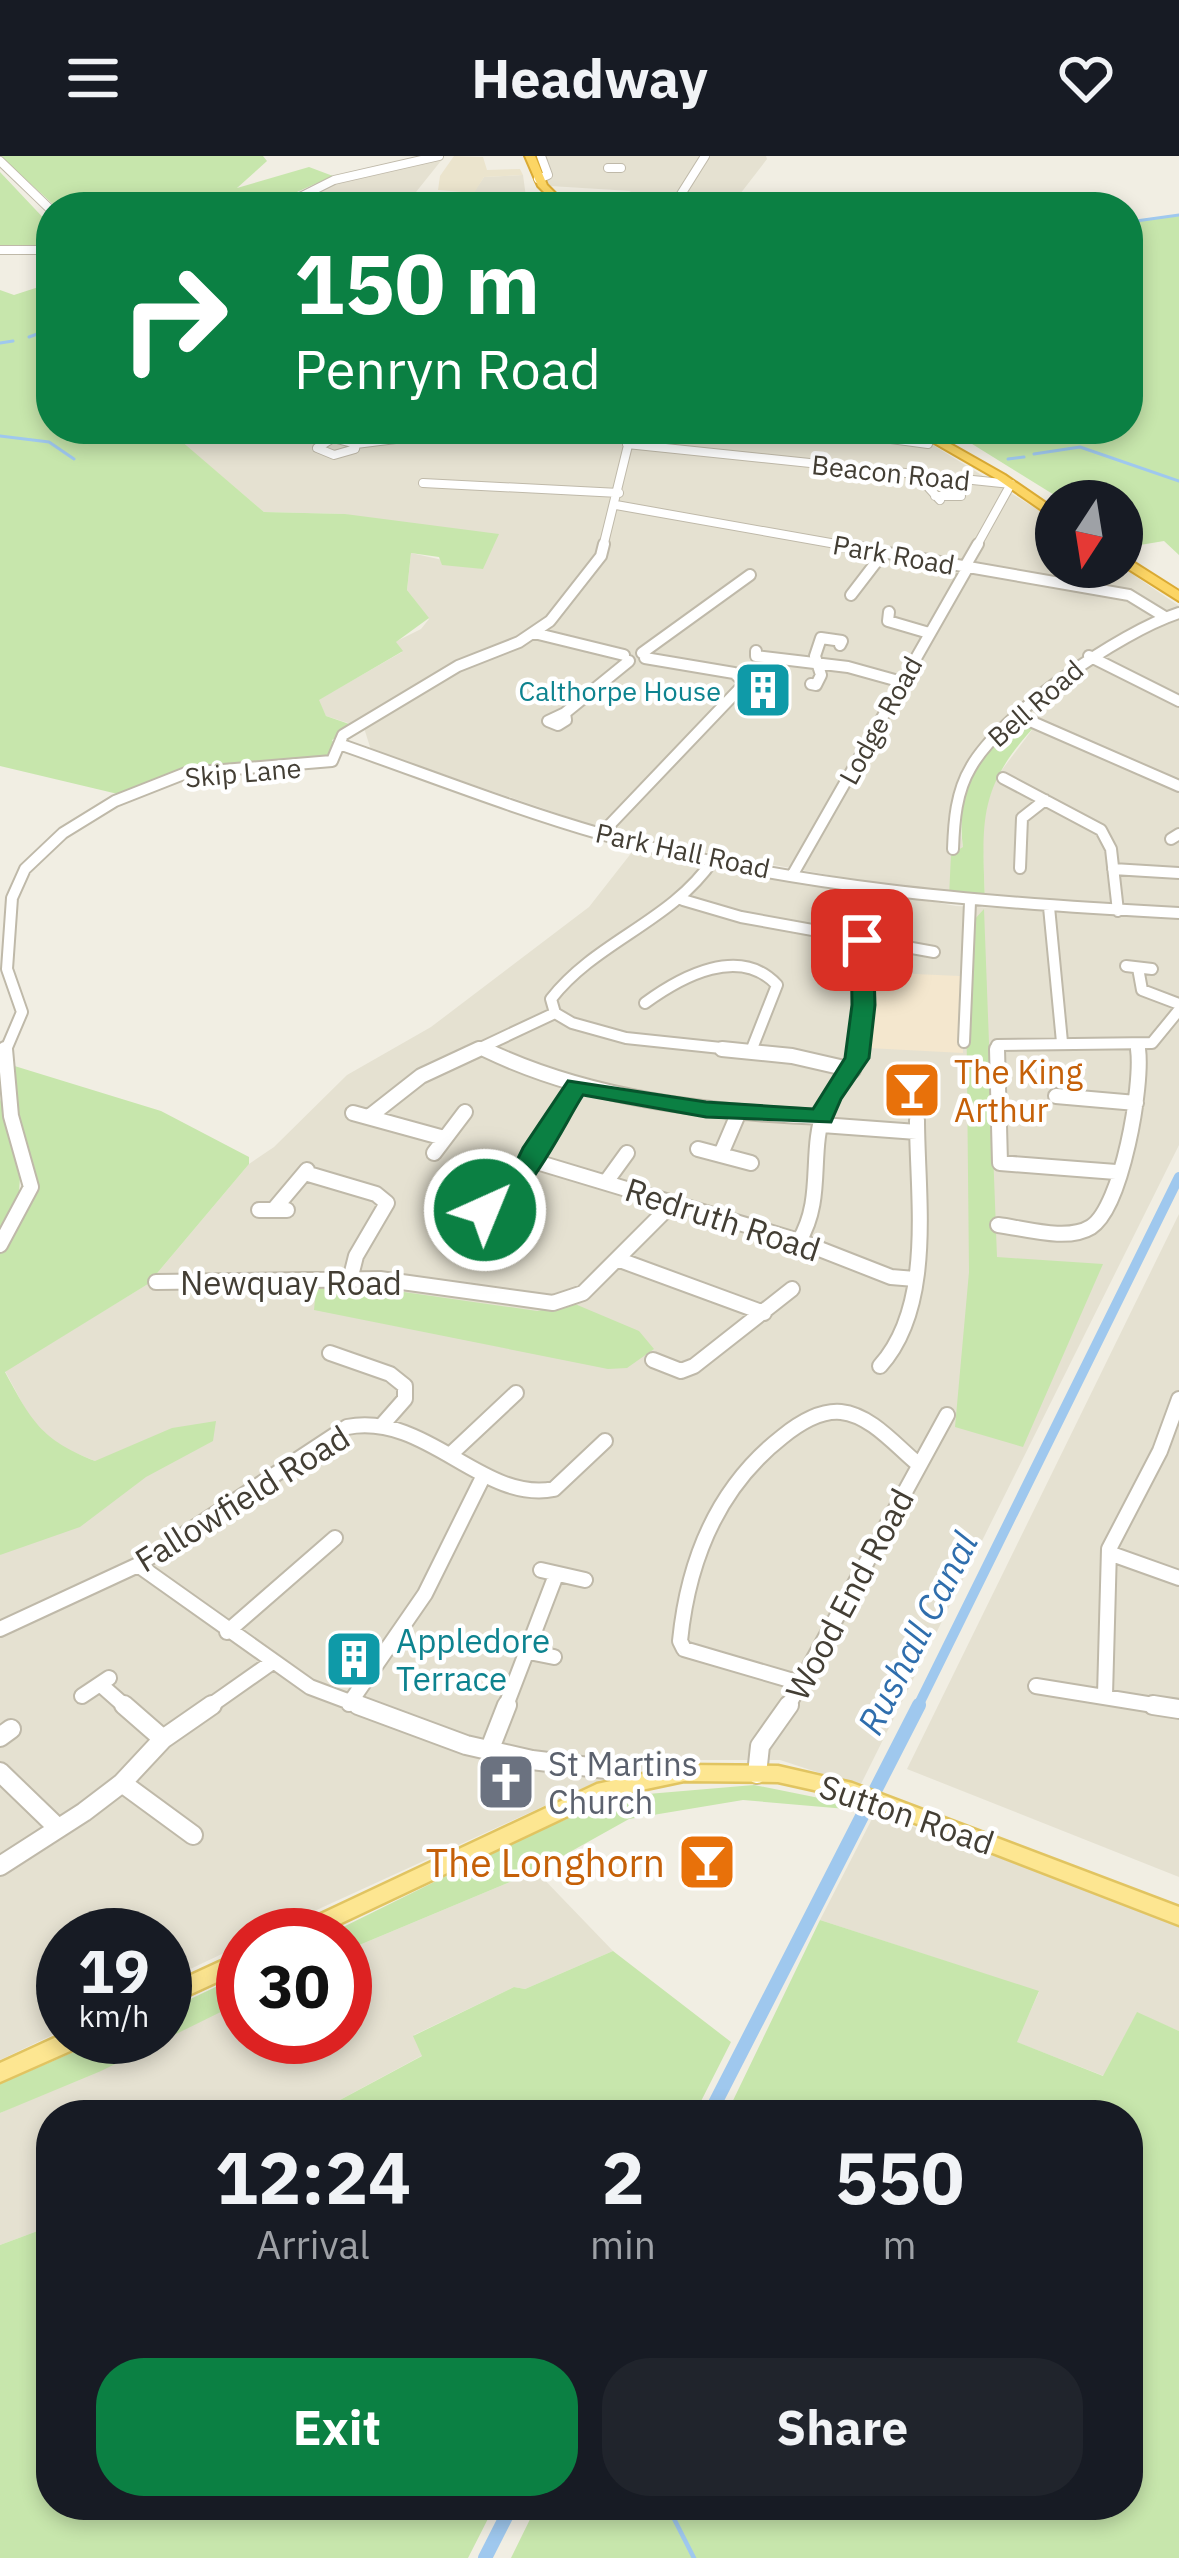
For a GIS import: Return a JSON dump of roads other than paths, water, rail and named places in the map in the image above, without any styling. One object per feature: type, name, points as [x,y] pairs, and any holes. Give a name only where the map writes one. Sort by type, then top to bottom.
[{"type":"highway","points":[[520,156],[534,192]]},
{"type":"highway","points":[[530,156],[546,192]]},
{"type":"highway","points":[[944,444],[1015,482]]},
{"type":"highway","points":[[955,444],[1035,497]]},
{"type":"highway","points":[[1143,573],[1179,598]]},
{"type":"main road","name":"Sutton Road","points":[[355,1908],[624,1784],[684,1773],[810,1779],[852,1791],[1179,1916]]},
{"type":"main road","points":[[0,2073],[36,2057]]},
{"type":"street","points":[[310,192],[334,179],[440,156]]},
{"type":"street","points":[[538,178],[548,175],[541,156]]},
{"type":"street","points":[[609,156],[614,168]]},
{"type":"street","points":[[682,192],[705,156]]},
{"type":"street","points":[[0,161],[36,196]]},
{"type":"street","points":[[0,250],[36,250]]},
{"type":"street","name":"Beacon Road","points":[[627,444],[1015,482]]},
{"type":"street","name":"Skip Lane","points":[[0,1245],[31,1187],[7,1105],[2,1060],[23,1005],[9,981],[8,931],[16,884],[42,851],[126,796],[187,772],[305,767],[332,761],[344,735],[458,666],[533,633],[570,599],[601,556],[618,499],[627,444]]},
{"type":"street","points":[[935,476],[929,488],[938,498],[961,496]]},
{"type":"street","name":"Lodge Road","points":[[793,874],[1015,482]]},
{"type":"street","name":"Park Road","points":[[429,483],[618,499],[1132,596],[1166,616]]},
{"type":"street","points":[[852,591],[884,552]]},
{"type":"street","points":[[643,656],[750,575]]},
{"type":"street","points":[[889,612],[888,621],[929,634]]},
{"type":"street","name":"Bell Road","points":[[956,846],[953,818],[964,779],[990,739],[1089,656],[1179,613]]},
{"type":"street","points":[[533,633],[627,658],[643,656],[734,673],[746,683],[601,834]]},
{"type":"street","points":[[812,685],[821,675],[815,656],[821,638],[842,640],[840,645]]},
{"type":"street","points":[[756,651],[756,656],[865,667],[902,682]]},
{"type":"street","points":[[1089,656],[1179,701]]},
{"type":"street","points":[[565,713],[627,658]]},
{"type":"street","points":[[1021,717],[1179,786]]},
{"type":"street","name":"Park Hall Road","points":[[342,745],[601,834],[713,860],[970,902],[1179,914]]},
{"type":"street","points":[[1003,778],[1101,830],[1111,849],[1118,910]]},
{"type":"street","points":[[1023,864],[1022,818],[1045,800]]},
{"type":"street","points":[[713,860],[701,884],[683,900],[617,938],[568,977],[551,999],[555,1013],[576,1025],[692,1047],[805,1057],[853,1070]]},
{"type":"street","points":[[1113,869],[1179,873]]},
{"type":"street","points":[[683,900],[712,910],[930,952],[923,966]]},
{"type":"street","points":[[964,1042],[970,902]]},
{"type":"street","points":[[1049,908],[1062,1042]]},
{"type":"street","points":[[799,1241],[815,1208],[822,1121],[829,1098],[853,1070],[863,1005],[862,940]]},
{"type":"street","points":[[651,1001],[692,971],[709,967],[762,971],[777,985],[751,1051]]},
{"type":"street","points":[[1116,1172],[1000,1163],[997,1045],[1138,1045],[1161,1037],[1179,1007],[1142,990],[1139,968]]},
{"type":"street","points":[[370,1116],[421,1076],[555,1013]]},
{"type":"street","points":[[998,1227],[1090,1229],[1101,1219],[1112,1196],[1136,1103],[1144,1060],[1138,1045]]},
{"type":"street","points":[[480,1047],[520,1070],[576,1086],[739,1112],[917,1126],[915,1280],[897,1354],[880,1367]]},
{"type":"street","points":[[530,1234],[474,1217],[520,1182],[576,1086]]},
{"type":"street","points":[[1053,1098],[1136,1103]]},
{"type":"street","points":[[434,1153],[466,1112]]},
{"type":"street","points":[[721,1154],[739,1112]]},
{"type":"street","points":[[352,1113],[444,1138]]},
{"type":"street","points":[[698,1149],[752,1163]]},
{"type":"street","points":[[606,1182],[628,1152]]},
{"type":"street","name":"Redruth Road","points":[[530,1160],[799,1241],[891,1277],[915,1280]]},
{"type":"street","points":[[259,1210],[281,1209],[306,1172],[376,1194],[387,1203],[384,1216],[354,1250],[350,1280]]},
{"type":"street","name":"Newquay Road","points":[[156,1282],[410,1280],[553,1303],[583,1293],[673,1203]]},
{"type":"street","points":[[617,1258],[764,1313]]},
{"type":"street","points":[[652,1359],[681,1371],[694,1366],[791,1289]]},
{"type":"street","points":[[888,1319],[905,1319]]},
{"type":"street","points":[[327,1353],[390,1374],[405,1386],[405,1399],[383,1424]]},
{"type":"street","points":[[452,1454],[505,1397]]},
{"type":"street","points":[[1105,1695],[1108,1553],[1160,1451],[1179,1399]]},
{"type":"street","points":[[800,1683],[699,1656],[684,1649],[680,1641],[695,1568],[724,1495],[779,1438],[822,1413],[849,1414],[918,1464]]},
{"type":"street","name":"Wood End Road","points":[[757,1774],[760,1746],[800,1683],[947,1414]]},
{"type":"street","name":"Fallowfield Road","points":[[0,1629],[138,1565],[335,1432],[356,1424],[383,1424],[452,1454],[484,1475],[532,1489],[554,1489],[596,1444]]},
{"type":"street","points":[[349,1704],[420,1608],[448,1560],[484,1475]]},
{"type":"street","points":[[227,1632],[335,1536]]},
{"type":"street","points":[[1108,1553],[1179,1578]]},
{"type":"street","name":"Sutton Road","points":[[138,1565],[272,1663],[349,1704],[489,1751],[614,1770],[624,1784]]},
{"type":"street","points":[[489,1751],[529,1652],[549,1572],[585,1580]]},
{"type":"street","points":[[529,1652],[554,1657]]},
{"type":"street","points":[[0,1867],[122,1784],[163,1739],[272,1663]]},
{"type":"street","points":[[82,1696],[105,1681],[163,1739]]},
{"type":"street","points":[[1036,1686],[1179,1708]]},
{"type":"street","points":[[0,1772],[58,1828]]},
{"type":"street","points":[[122,1784],[196,1837]]},
{"type":"waterway","points":[[1143,220],[1179,215]]},
{"type":"waterway","points":[[29,337],[36,334]]},
{"type":"waterway","points":[[0,343],[13,341]]},
{"type":"waterway","points":[[0,436],[36,440]]},
{"type":"waterway","points":[[52,444],[74,459]]},
{"type":"waterway","points":[[1034,454],[1080,447],[1179,481]]},
{"type":"waterway","points":[[1008,459],[1024,457]]},
{"type":"waterway","name":"Rushall Canal","points":[[917,1708],[1179,1177]]},
{"type":"waterway","name":"Rushall Canal","points":[[717,2100],[919,1705]]},
{"type":"waterway","name":"Rushall Canal","points":[[485,2558],[504,2520]]},
{"type":"waterway","points":[[675,2520],[694,2558]]},
{"type":"place","name":"Calthorpe House","points":[[763,690]]},
{"type":"place","name":"The King Arthur","points":[[912,1090]]},
{"type":"place","name":"Appledore Terrace","points":[[354,1659]]},
{"type":"place","name":"St Martins Church","points":[[506,1782]]},
{"type":"place","name":"The Longhorn","points":[[707,1862]]}]
